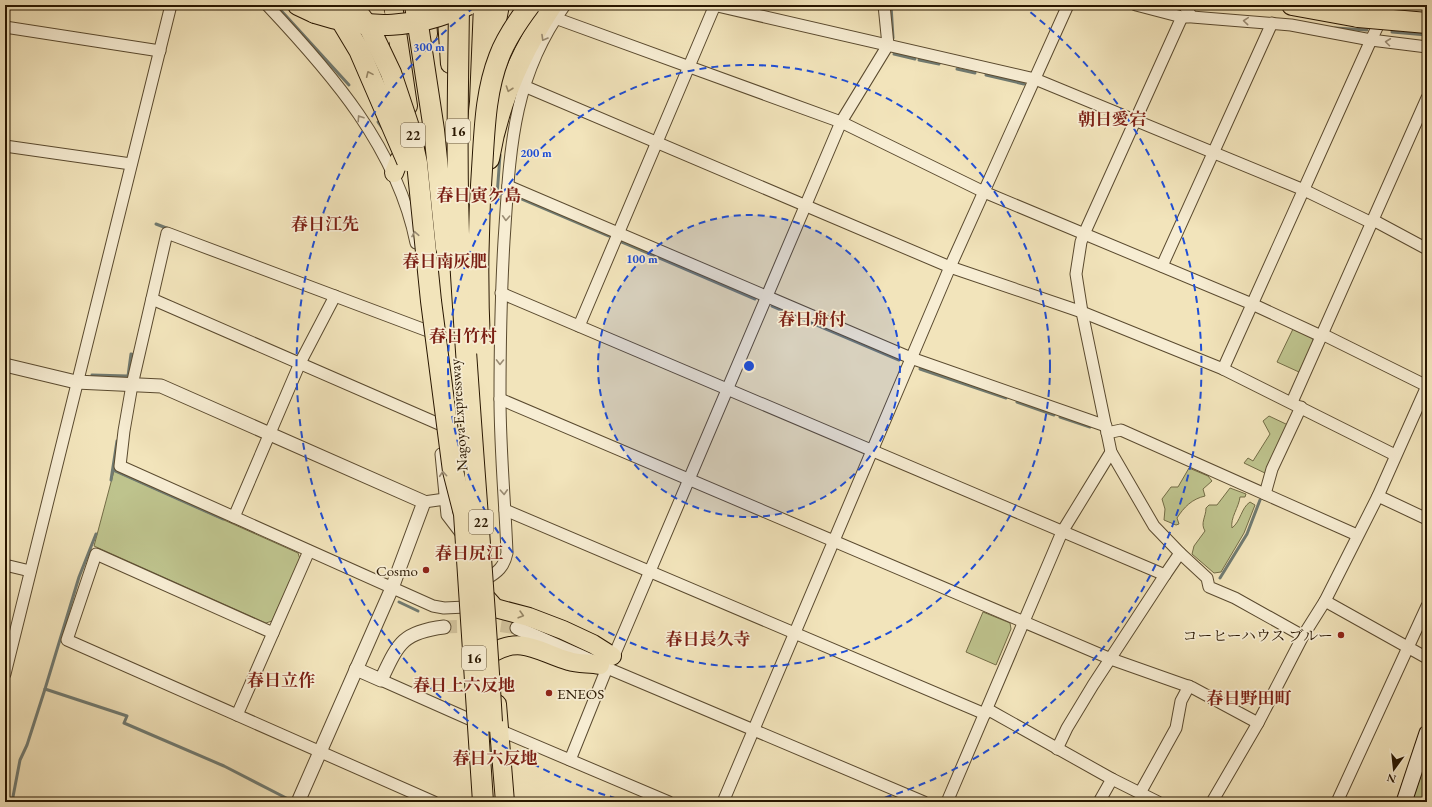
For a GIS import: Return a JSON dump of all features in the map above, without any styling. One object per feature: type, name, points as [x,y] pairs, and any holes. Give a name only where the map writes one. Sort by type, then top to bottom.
[{"type":"highway","points":[[298,5],[333,19],[364,25],[387,26],[431,20],[468,5]]},
{"type":"highway","points":[[332,5],[359,50],[418,186]]},
{"type":"highway","points":[[352,5],[370,29],[391,73],[409,127],[417,163],[418,186],[426,238],[431,301],[453,471],[472,516]]},
{"type":"highway","points":[[373,5],[397,88],[411,123]]},
{"type":"highway","name":"22","points":[[393,5],[411,123],[429,217],[446,262]]},
{"type":"highway","name":"Nagoya Expressway","points":[[415,5],[434,130],[446,248],[472,516],[496,802]]},
{"type":"highway","name":"22","points":[[426,5],[456,404],[474,802]]},
{"type":"highway","name":"22","points":[[446,5],[471,239],[487,599],[500,730],[505,802]]},
{"type":"highway","name":"Nagoya Expressway","points":[[459,5],[458,134],[460,257],[483,802]]},
{"type":"highway","name":"22","points":[[471,239],[483,5]]},
{"type":"highway","points":[[479,102],[499,5]]},
{"type":"highway","points":[[472,516],[484,491],[478,304],[471,239],[482,167],[490,89],[499,56],[506,41],[530,5]]},
{"type":"highway","points":[[1292,5],[1427,23]]},
{"type":"highway","points":[[1322,5],[1358,13]]},
{"type":"highway","points":[[1412,5],[1427,6]]},
{"type":"highway","points":[[471,239],[495,128],[523,54],[553,12]]},
{"type":"highway","points":[[394,173],[399,160],[415,145]]},
{"type":"highway","points":[[487,599],[495,608],[529,617],[563,630],[593,644],[610,664]]},
{"type":"highway","points":[[492,653],[501,648],[510,646],[529,646],[573,663],[610,664]]},
{"type":"main road","points":[[1404,802],[1427,733]]},
{"type":"street","points":[[5,674],[76,382],[160,51],[170,5]]},
{"type":"street","points":[[267,5],[340,86],[394,173],[413,224],[420,262],[439,424],[448,518],[463,536]]},
{"type":"street","points":[[486,579],[498,572],[504,563],[507,553],[500,400],[501,293],[508,186],[516,111],[529,67],[553,12],[565,5]]},
{"type":"street","points":[[579,326],[715,5],[1035,79],[1304,190],[1372,221],[1427,249]]},
{"type":"street","points":[[570,760],[841,122],[888,45],[884,5]]},
{"type":"street","points":[[723,802],[950,267],[1068,5]]},
{"type":"street","points":[[1136,5],[1187,17],[1290,25],[1370,40],[1427,47]]},
{"type":"street","points":[[1184,5],[1187,17],[1136,121],[1081,242],[1076,274],[1082,312],[1111,452],[1154,526],[1206,578],[1209,588],[1235,598],[1303,636]]},
{"type":"street","points":[[1223,369],[1370,40],[1388,5]]},
{"type":"street","points":[[553,12],[688,67],[841,122],[984,192],[1252,304],[1322,335],[1427,386],[1378,496],[1325,601],[1303,636],[1258,723],[1213,802]]},
{"type":"street","points":[[1162,266],[1272,24]]},
{"type":"street","points":[[5,27],[160,51]]},
{"type":"street","points":[[524,86],[950,267],[1082,312],[1223,369],[1396,455]]},
{"type":"street","points":[[1265,494],[1272,469],[1322,335],[1427,98]]},
{"type":"street","points":[[5,146],[131,164]]},
{"type":"street","points":[[508,186],[911,358],[1107,430],[1121,430],[1357,535]]},
{"type":"street","points":[[428,331],[167,233],[132,385],[120,466],[439,608],[466,607]]},
{"type":"street","points":[[501,293],[1165,576]]},
{"type":"street","points":[[234,517],[300,364],[335,296]]},
{"type":"street","points":[[152,298],[439,424]]},
{"type":"street","points":[[5,365],[76,382],[161,386],[424,502],[445,499]]},
{"type":"street","points":[[500,400],[1111,659],[1189,686],[1258,723]]},
{"type":"street","points":[[947,802],[1062,532],[1111,452]]},
{"type":"street","points":[[1378,496],[1427,519]]},
{"type":"street","points":[[298,802],[392,588],[424,502]]},
{"type":"street","points":[[505,510],[794,633],[986,712],[1158,802]]},
{"type":"street","points":[[237,715],[309,551]]},
{"type":"street","points":[[1057,749],[1067,728],[1092,685],[1111,659],[1180,553]]},
{"type":"street","points":[[273,633],[96,554],[68,640],[434,802]]},
{"type":"street","points":[[5,565],[30,571]]},
{"type":"street","points":[[1325,601],[1427,658]]},
{"type":"street","points":[[1337,802],[1427,606]]},
{"type":"street","points":[[381,680],[394,653],[405,639],[423,630],[444,627]]},
{"type":"street","points":[[517,628],[610,664],[753,730],[924,802]]},
{"type":"street","points":[[356,669],[470,719]]},
{"type":"street","points":[[1140,793],[1176,728],[1181,701],[1189,686]]},
{"type":"street","points":[[500,730],[669,802]]},
{"type":"street","points":[[1099,802],[1112,779]]},
{"type":"green space","points":[[1293,329],[1313,338],[1313,342],[1299,372],[1277,362]]},
{"type":"green space","points":[[1269,416],[1288,425],[1267,474],[1244,463],[1248,458],[1253,461],[1270,434],[1263,421]]},
{"type":"green space","points":[[1189,468],[1208,476],[1212,481],[1203,489],[1205,496],[1192,501],[1182,510],[1177,518],[1179,524],[1176,525],[1164,520],[1165,509],[1162,499],[1171,487],[1178,487]]},
{"type":"green space","points":[[114,471],[298,553],[300,559],[272,621],[266,623],[94,546]]},
{"type":"green space","points":[[1230,488],[1246,494],[1245,497],[1240,497],[1232,520],[1232,528],[1250,502],[1255,505],[1244,533],[1221,572],[1214,573],[1192,554],[1194,546],[1205,531],[1203,523],[1206,508],[1209,505],[1217,505]]},
{"type":"green space","points":[[983,612],[1010,623],[1011,629],[996,665],[966,652]]},
{"type":"green space","points":[[1427,753],[1427,802],[1410,802]]},
{"type":"waterway","points":[[276,5],[349,85]]},
{"type":"waterway","points":[[891,5],[893,38]]},
{"type":"waterway","points":[[1335,28],[1367,30]]},
{"type":"waterway","points":[[1392,32],[1427,35]]},
{"type":"waterway","points":[[894,54],[915,59]]},
{"type":"waterway","points":[[919,60],[939,64]]},
{"type":"waterway","points":[[957,69],[975,73]]},
{"type":"waterway","points":[[986,75],[1024,84]]},
{"type":"waterway","points":[[378,122],[383,129]]},
{"type":"waterway","points":[[497,156],[500,155],[497,196],[499,196]]},
{"type":"waterway","points":[[522,199],[609,236]]},
{"type":"waterway","points":[[156,224],[169,229]]},
{"type":"waterway","points":[[622,242],[755,299]]},
{"type":"waterway","points":[[772,306],[899,360]]},
{"type":"waterway","points":[[92,375],[128,376],[131,354],[134,355],[135,352]]},
{"type":"waterway","points":[[920,369],[1006,398]]},
{"type":"waterway","points":[[1017,402],[1054,415]]},
{"type":"waterway","points":[[1060,417],[1090,427]]},
{"type":"waterway","points":[[111,480],[117,441]]},
{"type":"waterway","points":[[113,470],[223,519]]},
{"type":"waterway","points":[[1220,578],[1247,534],[1260,500]]},
{"type":"waterway","points":[[12,802],[20,760],[27,745],[79,577],[96,534]]},
{"type":"waterway","points":[[399,602],[418,611]]},
{"type":"waterway","points":[[45,689],[127,716],[124,723],[224,766],[292,801]]},
{"type":"tunnel","points":[[444,627],[497,625],[517,628]]},
{"type":"place","name":"Cosmo","points":[[426,570]]},
{"type":"place","name":"コーヒーハウス ブルー","points":[[1341,635]]},
{"type":"place","name":"ENEOS","points":[[549,693]]},
{"type":"district","name":"朝日愛宕","points":[[1112,119]]},
{"type":"district","name":"春日寅ケ島","points":[[479,195]]},
{"type":"district","name":"春日江先","points":[[325,224]]},
{"type":"district","name":"春日南灰肥","points":[[445,261]]},
{"type":"district","name":"春日舟付","points":[[812,319]]},
{"type":"district","name":"春日竹村","points":[[463,336]]},
{"type":"district","name":"春日尻江","points":[[469,553]]},
{"type":"district","name":"春日長久寺","points":[[708,639]]},
{"type":"district","name":"春日立作","points":[[281,680]]},
{"type":"district","name":"春日上六反地","points":[[464,685]]},
{"type":"district","name":"春日野田町","points":[[1249,698]]},
{"type":"district","name":"春日六反地","points":[[495,758]]}]
